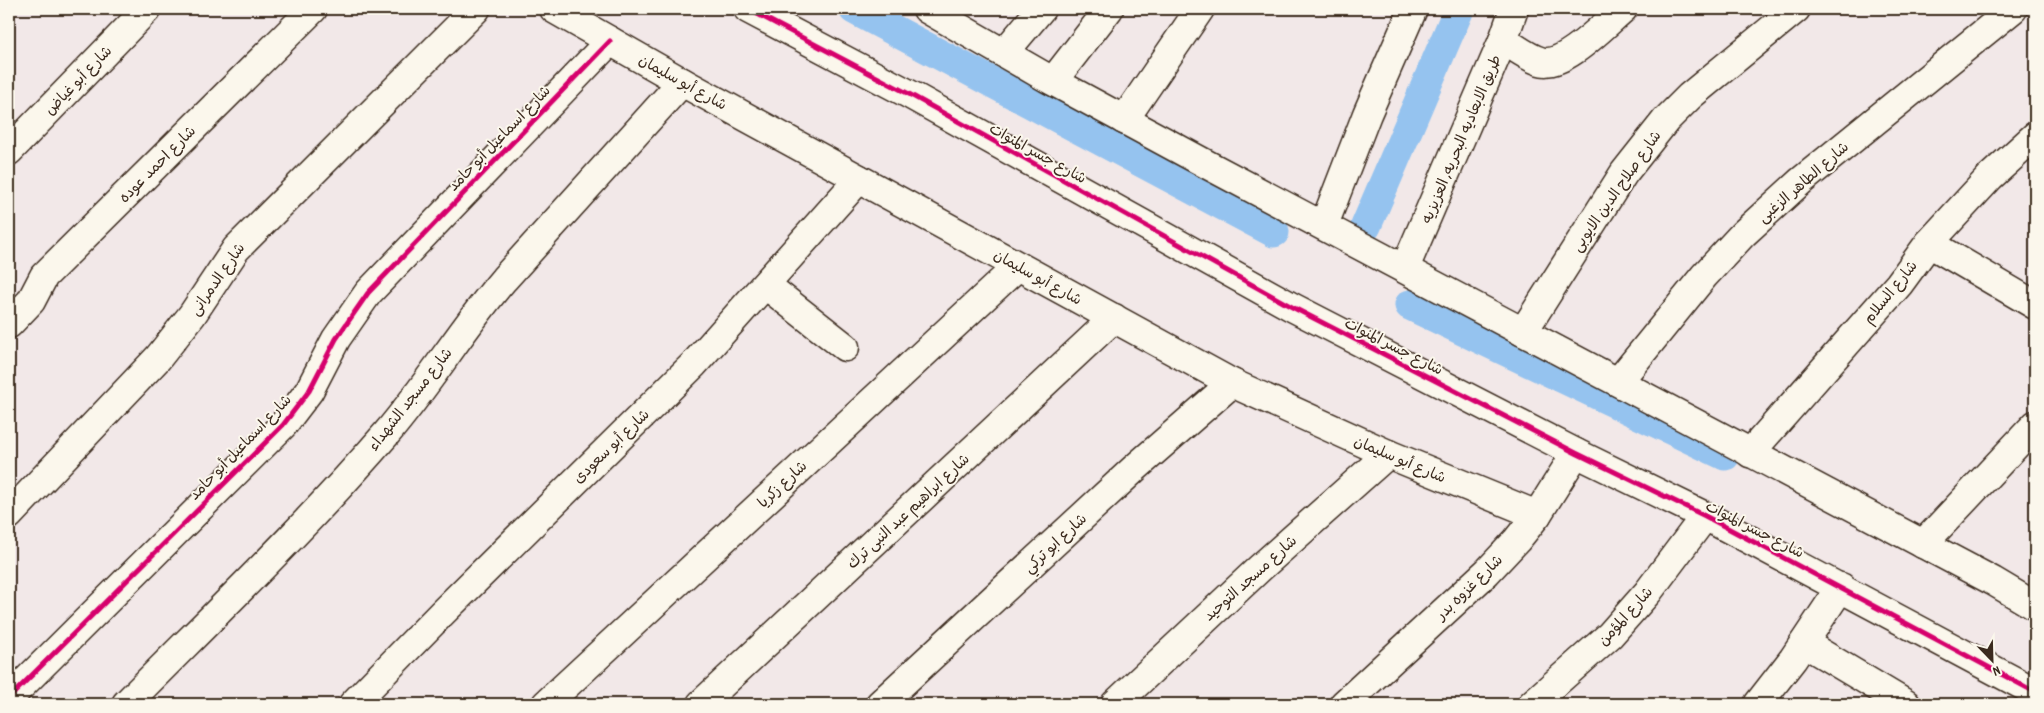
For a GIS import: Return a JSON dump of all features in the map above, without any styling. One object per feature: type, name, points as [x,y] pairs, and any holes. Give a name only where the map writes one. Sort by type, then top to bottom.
[{"type":"street","name":"شارع أبو غياض","points":[[9,150],[147,9]]},
{"type":"street","name":"شارع احمد عوده","points":[[9,324],[31,301],[44,276],[313,9]]},
{"type":"street","name":"شارع الدمرانى","points":[[9,515],[158,358],[192,316],[220,270],[242,242],[476,9]]},
{"type":"street","name":"شارع أبو سليمان","points":[[554,9],[682,82],[1232,383],[1388,454],[1537,515]]},
{"type":"street","name":"شارع جسر المنوات","points":[[748,9],[924,103],[1292,307],[1576,453],[1705,516],[2035,692]]},
{"type":"street","points":[[927,9],[1124,120],[1993,581],[2035,606]]},
{"type":"street","points":[[1004,53],[1041,9]]},
{"type":"street","points":[[1052,81],[1109,9]]},
{"type":"street","points":[[1124,120],[1200,9]]},
{"type":"street","points":[[1324,225],[1367,114],[1413,9]]},
{"type":"street","name":"طريق الابعاديه البحريه, العزيزيه","points":[[1405,268],[1503,40],[1514,9]]},
{"type":"street","points":[[1503,40],[1541,62],[1554,62],[1567,56],[1623,9]]},
{"type":"street","name":"شارع صلاح الدين الايوبى","points":[[1522,332],[1624,173],[1666,120],[1690,96],[1796,9]]},
{"type":"street","name":"شارع الطاهر الزغبى","points":[[1618,382],[1704,276],[1743,234],[1801,181],[2013,9]]},
{"type":"street","name":"شارع اسماعيل أبو حامد","points":[[9,698],[282,425],[309,391],[336,340],[368,293],[610,41]]},
{"type":"street","name":"شارع مسجد الشهداء","points":[[126,704],[271,557],[387,432],[492,293],[682,82]]},
{"type":"street","name":"شارع السلام","points":[[1750,453],[1899,284],[1929,243],[1990,177],[2035,136]]},
{"type":"street","name":"شارع أبو سعودى","points":[[354,704],[483,572],[694,364],[859,179]]},
{"type":"street","points":[[1929,243],[2035,305]]},
{"type":"street","name":"شارع زكريا","points":[[546,704],[1018,266]]},
{"type":"street","points":[[766,285],[845,347]]},
{"type":"street","name":"شارع ابراهيم عبد النبى ترك","points":[[701,704],[1114,318]]},
{"type":"street","name":"شارع ابو تركي","points":[[880,704],[1135,468],[1232,383]]},
{"type":"street","points":[[1923,544],[2035,425]]},
{"type":"street","name":"شارع غزوه بدر","points":[[1344,704],[1487,572],[1537,515],[1576,453]]},
{"type":"street","name":"شارع مسجد التوحيد","points":[[1114,704],[1260,568],[1388,454]]},
{"type":"street","name":"شارع المؤمن","points":[[1532,704],[1610,636],[1648,592],[1705,516]]},
{"type":"street","points":[[1758,704],[1804,643],[1841,587]]},
{"type":"street","points":[[1804,643],[1906,704]]},
{"type":"waterway","points":[[854,9],[1274,232]]},
{"type":"waterway","points":[[1366,226],[1459,9]]},
{"type":"waterway","points":[[1410,305],[1725,455]]},
{"type":"cycle path","points":[[748,9],[909,94],[1292,307],[1576,453],[1705,516],[2035,692]]},
{"type":"cycle path","points":[[9,698],[283,425],[309,391],[336,339],[368,293],[610,41]]}]
